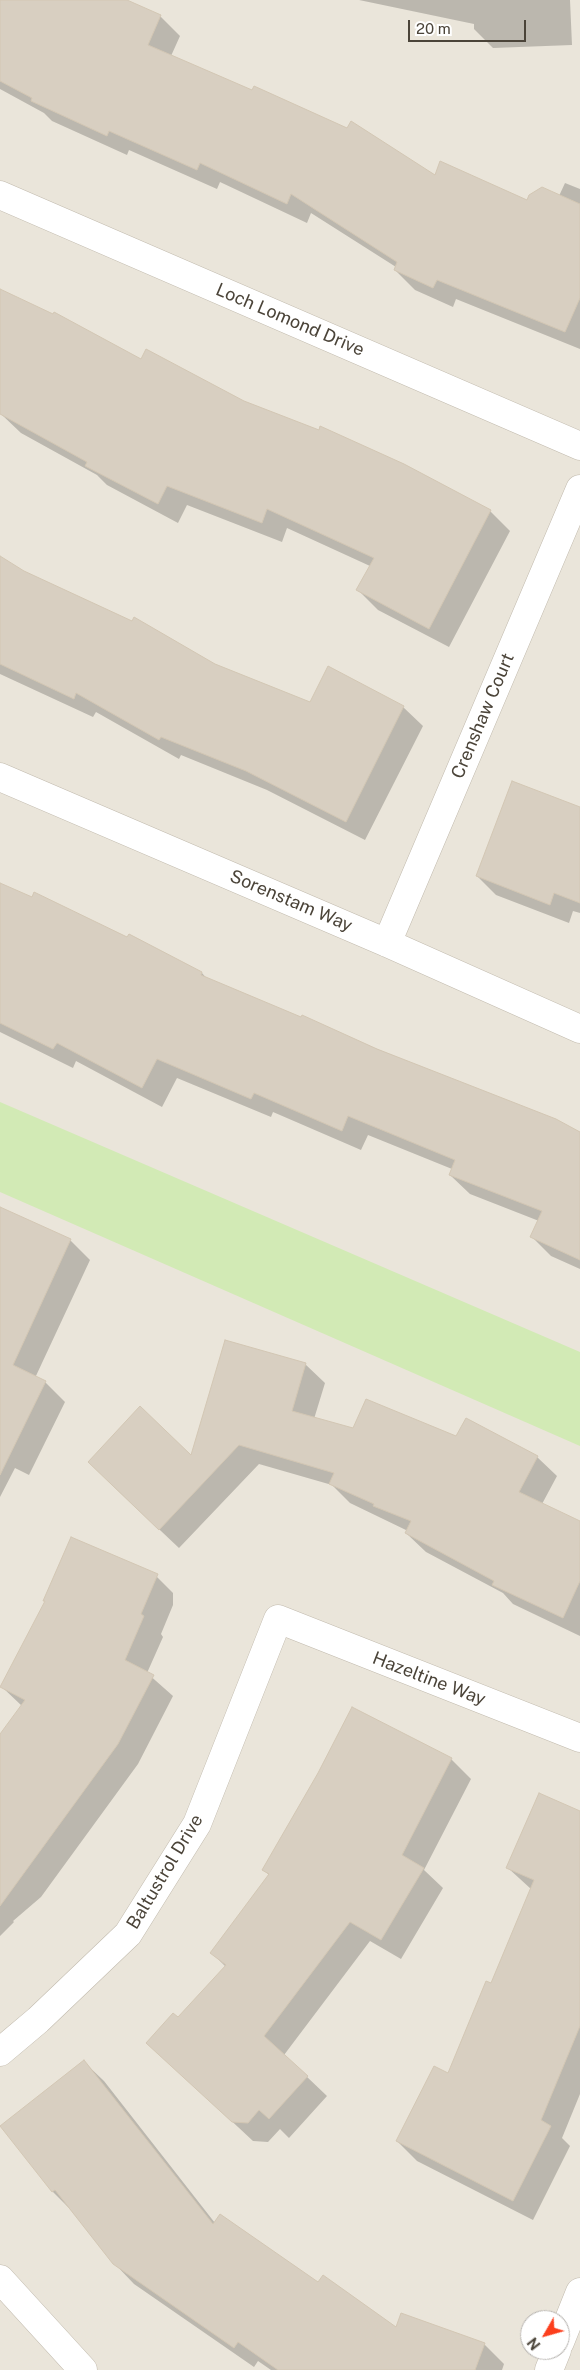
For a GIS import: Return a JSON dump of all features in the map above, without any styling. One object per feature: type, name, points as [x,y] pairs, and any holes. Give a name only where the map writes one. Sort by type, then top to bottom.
[{"type":"street","name":"Loch Lomond Drive","points":[[0,194],[580,446]]},
{"type":"street","name":"Crenshaw Court","points":[[387,943],[580,490]]},
{"type":"street","name":"Sorenstam Way","points":[[0,777],[387,943],[580,1029]]},
{"type":"street","name":"Hazeltine Way","points":[[278,1619],[580,1738]]},
{"type":"street","name":"Baltustrol Drive","points":[[0,2052],[38,2020],[128,1934],[197,1824],[278,1619]]},
{"type":"street","points":[[0,2279],[83,2370]]},
{"type":"street","points":[[570,2317],[580,2292]]},
{"type":"shaded area","points":[[0,0],[580,0],[580,2370],[0,2370]]},
{"type":"green space","points":[[0,1102],[580,1352],[580,1446],[0,1192]]},
{"type":"building","points":[[0,0],[127,0],[161,15],[148,45],[252,90],[254,86],[347,128],[351,121],[435,175],[440,161],[527,200],[529,195],[542,187],[580,204],[580,298],[565,332],[437,280],[433,288],[394,270],[397,262],[291,194],[287,204],[200,163],[197,170],[109,131],[107,136],[31,101],[32,98],[0,81]]},
{"type":"building","points":[[0,289],[53,314],[54,312],[141,359],[146,349],[244,401],[319,430],[320,426],[404,464],[491,510],[429,629],[356,590],[374,558],[267,509],[262,523],[167,486],[158,504],[85,466],[87,462],[0,414]]},
{"type":"building","points":[[0,556],[24,571],[132,621],[134,617],[215,664],[310,702],[328,666],[404,706],[346,822],[246,771],[161,737],[159,740],[76,693],[74,699],[0,664]]},
{"type":"building","points":[[512,781],[580,807],[580,903],[554,893],[550,905],[476,876]]},
{"type":"building","points":[[0,883],[32,897],[34,892],[127,937],[129,934],[202,972],[201,975],[301,1017],[302,1015],[377,1049],[556,1119],[580,1132],[580,1260],[530,1237],[542,1211],[449,1175],[455,1160],[348,1116],[342,1131],[254,1093],[251,1099],[157,1059],[142,1088],[57,1043],[53,1049],[0,1023]]},
{"type":"building","points":[[0,1207],[71,1239],[13,1365],[46,1381],[0,1475]]},
{"type":"building","points":[[225,1340],[306,1363],[292,1411],[353,1428],[366,1399],[456,1436],[466,1418],[538,1456],[519,1492],[580,1521],[580,1581],[563,1618],[492,1585],[494,1581],[405,1533],[411,1521],[373,1506],[374,1504],[329,1484],[334,1473],[239,1445],[159,1530],[88,1462],[140,1406],[191,1455]]},
{"type":"building","points":[[71,1537],[158,1574],[141,1614],[144,1616],[125,1660],[154,1675],[118,1744],[0,1906],[0,1734],[25,1700],[0,1687],[45,1601],[43,1601]]},
{"type":"building","points":[[352,1707],[452,1758],[402,1855],[424,1868],[381,1940],[350,1922],[264,2036],[308,2076],[269,2119],[259,2110],[248,2123],[232,2122],[146,2043],[173,2013],[178,2017],[226,1965],[210,1953],[269,1874],[262,1870],[318,1773]]},
{"type":"building","points":[[539,1793],[580,1811],[580,2026],[541,2120],[551,2126],[513,2201],[396,2141],[434,2066],[448,2073],[486,1981],[491,1983],[534,1880],[506,1868]]},
{"type":"building","points":[[84,2060],[213,2224],[220,2214],[318,2282],[323,2275],[396,2327],[401,2313],[485,2343],[475,2370],[278,2370],[238,2342],[234,2348],[113,2264],[55,2190],[52,2192],[0,2126]]}]
